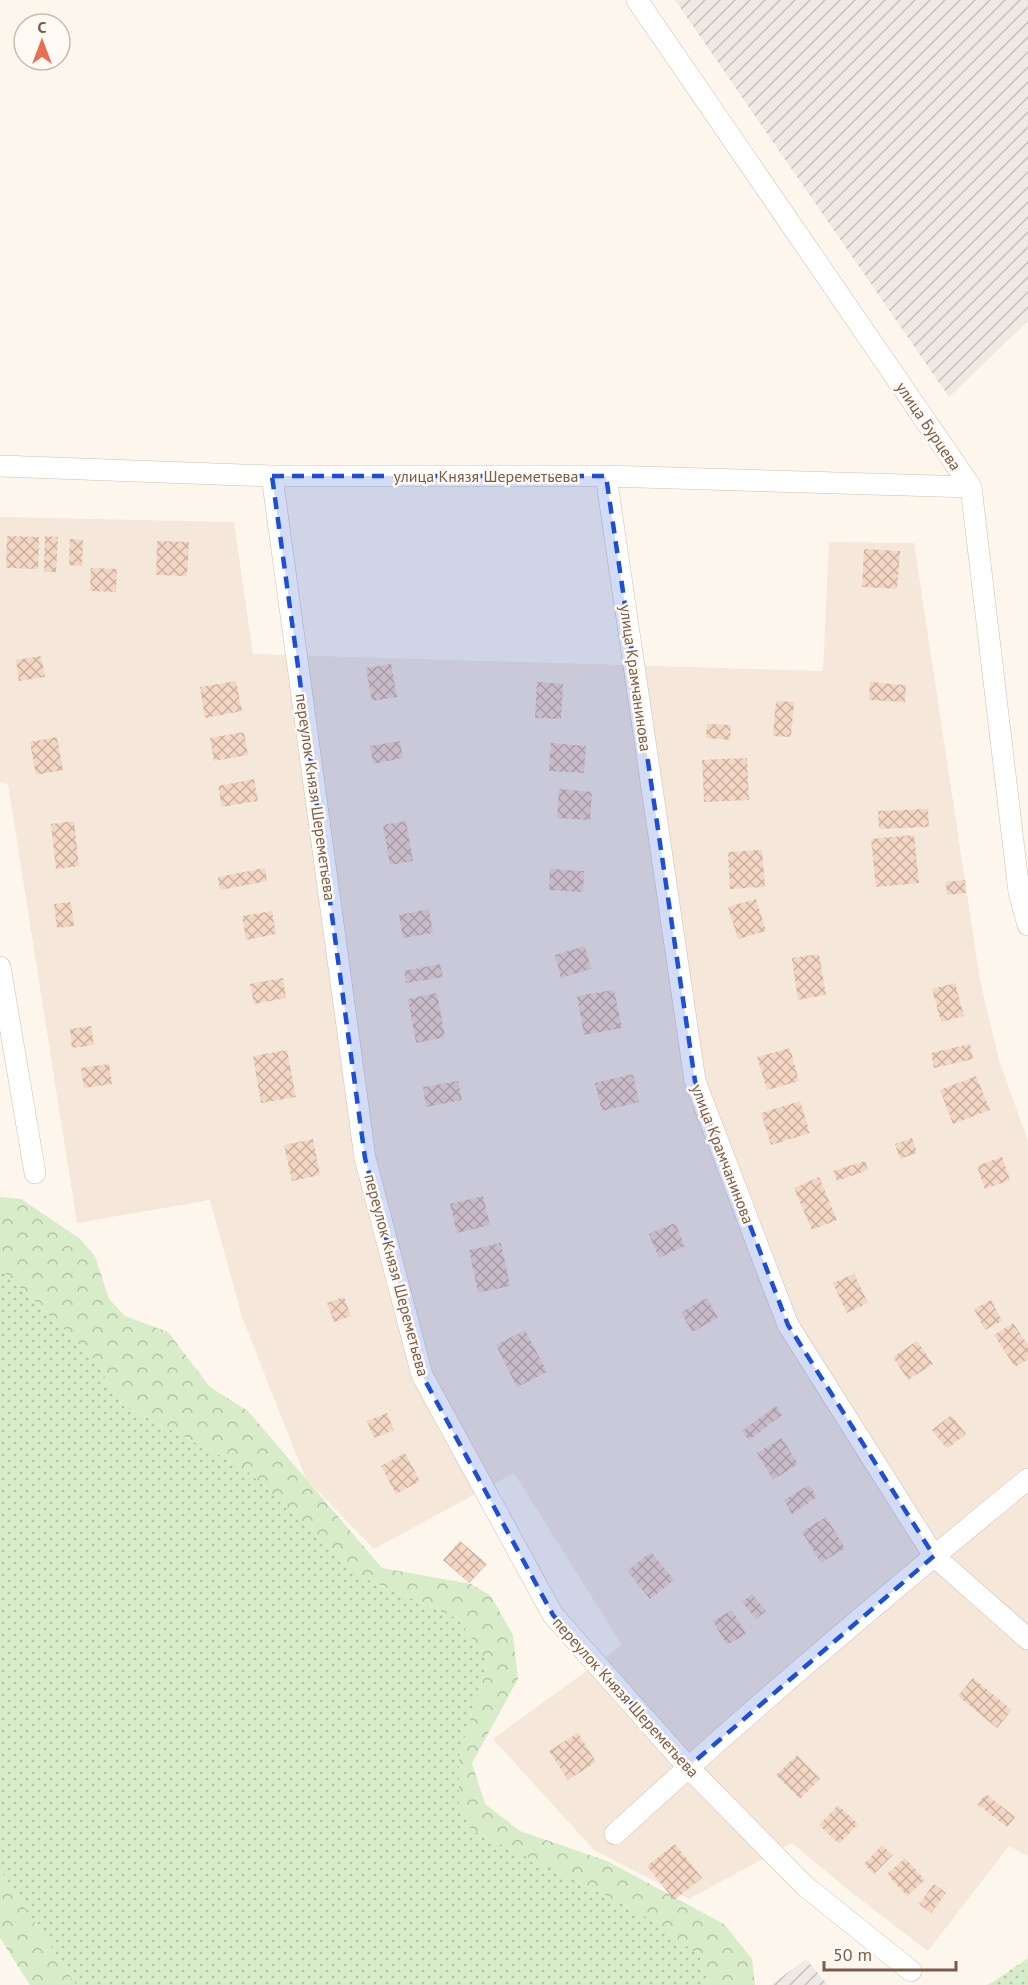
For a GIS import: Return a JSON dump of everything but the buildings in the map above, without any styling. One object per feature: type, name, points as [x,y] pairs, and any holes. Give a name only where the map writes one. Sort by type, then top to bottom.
[{"type":"street","name":"улица Бурцева","points":[[637,0],[971,487],[1017,881],[1028,925]]},
{"type":"street","name":"улица Князя Шереметьева","points":[[0,466],[272,476],[606,476],[971,487]]},
{"type":"street","name":"переулок Князя Шереметьева","points":[[272,476],[365,1158],[422,1375],[553,1615],[688,1767],[805,1886],[911,1971]]},
{"type":"street","name":"улица Крамчанинова","points":[[606,476],[695,1081],[788,1325],[934,1556],[1028,1639]]},
{"type":"street","points":[[0,967],[35,1173]]},
{"type":"street","points":[[615,1834],[688,1767],[934,1556],[1028,1479]]},
{"type":"highlighted area","points":[[272,476],[606,476],[695,1081],[788,1325],[934,1556],[688,1767],[553,1615],[422,1375],[365,1158]]},
{"type":"shaded area","points":[[675,0],[1028,0],[1028,321],[949,397]]},
{"type":"shaded area","points":[[0,517],[234,522],[253,654],[823,671],[829,542],[914,543],[980,980],[999,1060],[1028,1141],[1028,1856],[1009,1846],[928,1951],[852,1893],[792,1843],[689,1899],[594,1850],[493,1739],[622,1645],[514,1473],[374,1549],[306,1479],[242,1317],[210,1200],[77,1223],[8,784],[0,783]]},
{"type":"shaded area","points":[[806,1959],[828,1985],[771,1985]]},
{"type":"green space","points":[[0,1197],[21,1199],[79,1238],[95,1256],[109,1299],[125,1316],[168,1332],[210,1387],[248,1411],[382,1568],[471,1584],[491,1596],[513,1635],[518,1679],[472,1763],[485,1804],[520,1831],[607,1861],[724,1924],[752,1959],[755,1985],[709,1985],[699,1955],[637,1911],[472,1830],[459,1808],[459,1757],[487,1662],[459,1619],[364,1578],[243,1467],[122,1405],[94,1359],[0,1268]]},
{"type":"green space","points":[[0,1268],[94,1359],[122,1405],[243,1467],[364,1578],[459,1619],[487,1662],[459,1757],[472,1830],[637,1911],[700,1955],[709,1985],[76,1985],[0,1870]]},
{"type":"green space","points":[[0,1870],[76,1985],[30,1985],[0,1938]]},
{"type":"green space","points":[[1028,1958],[1028,1985],[987,1985],[993,1982]]}]
